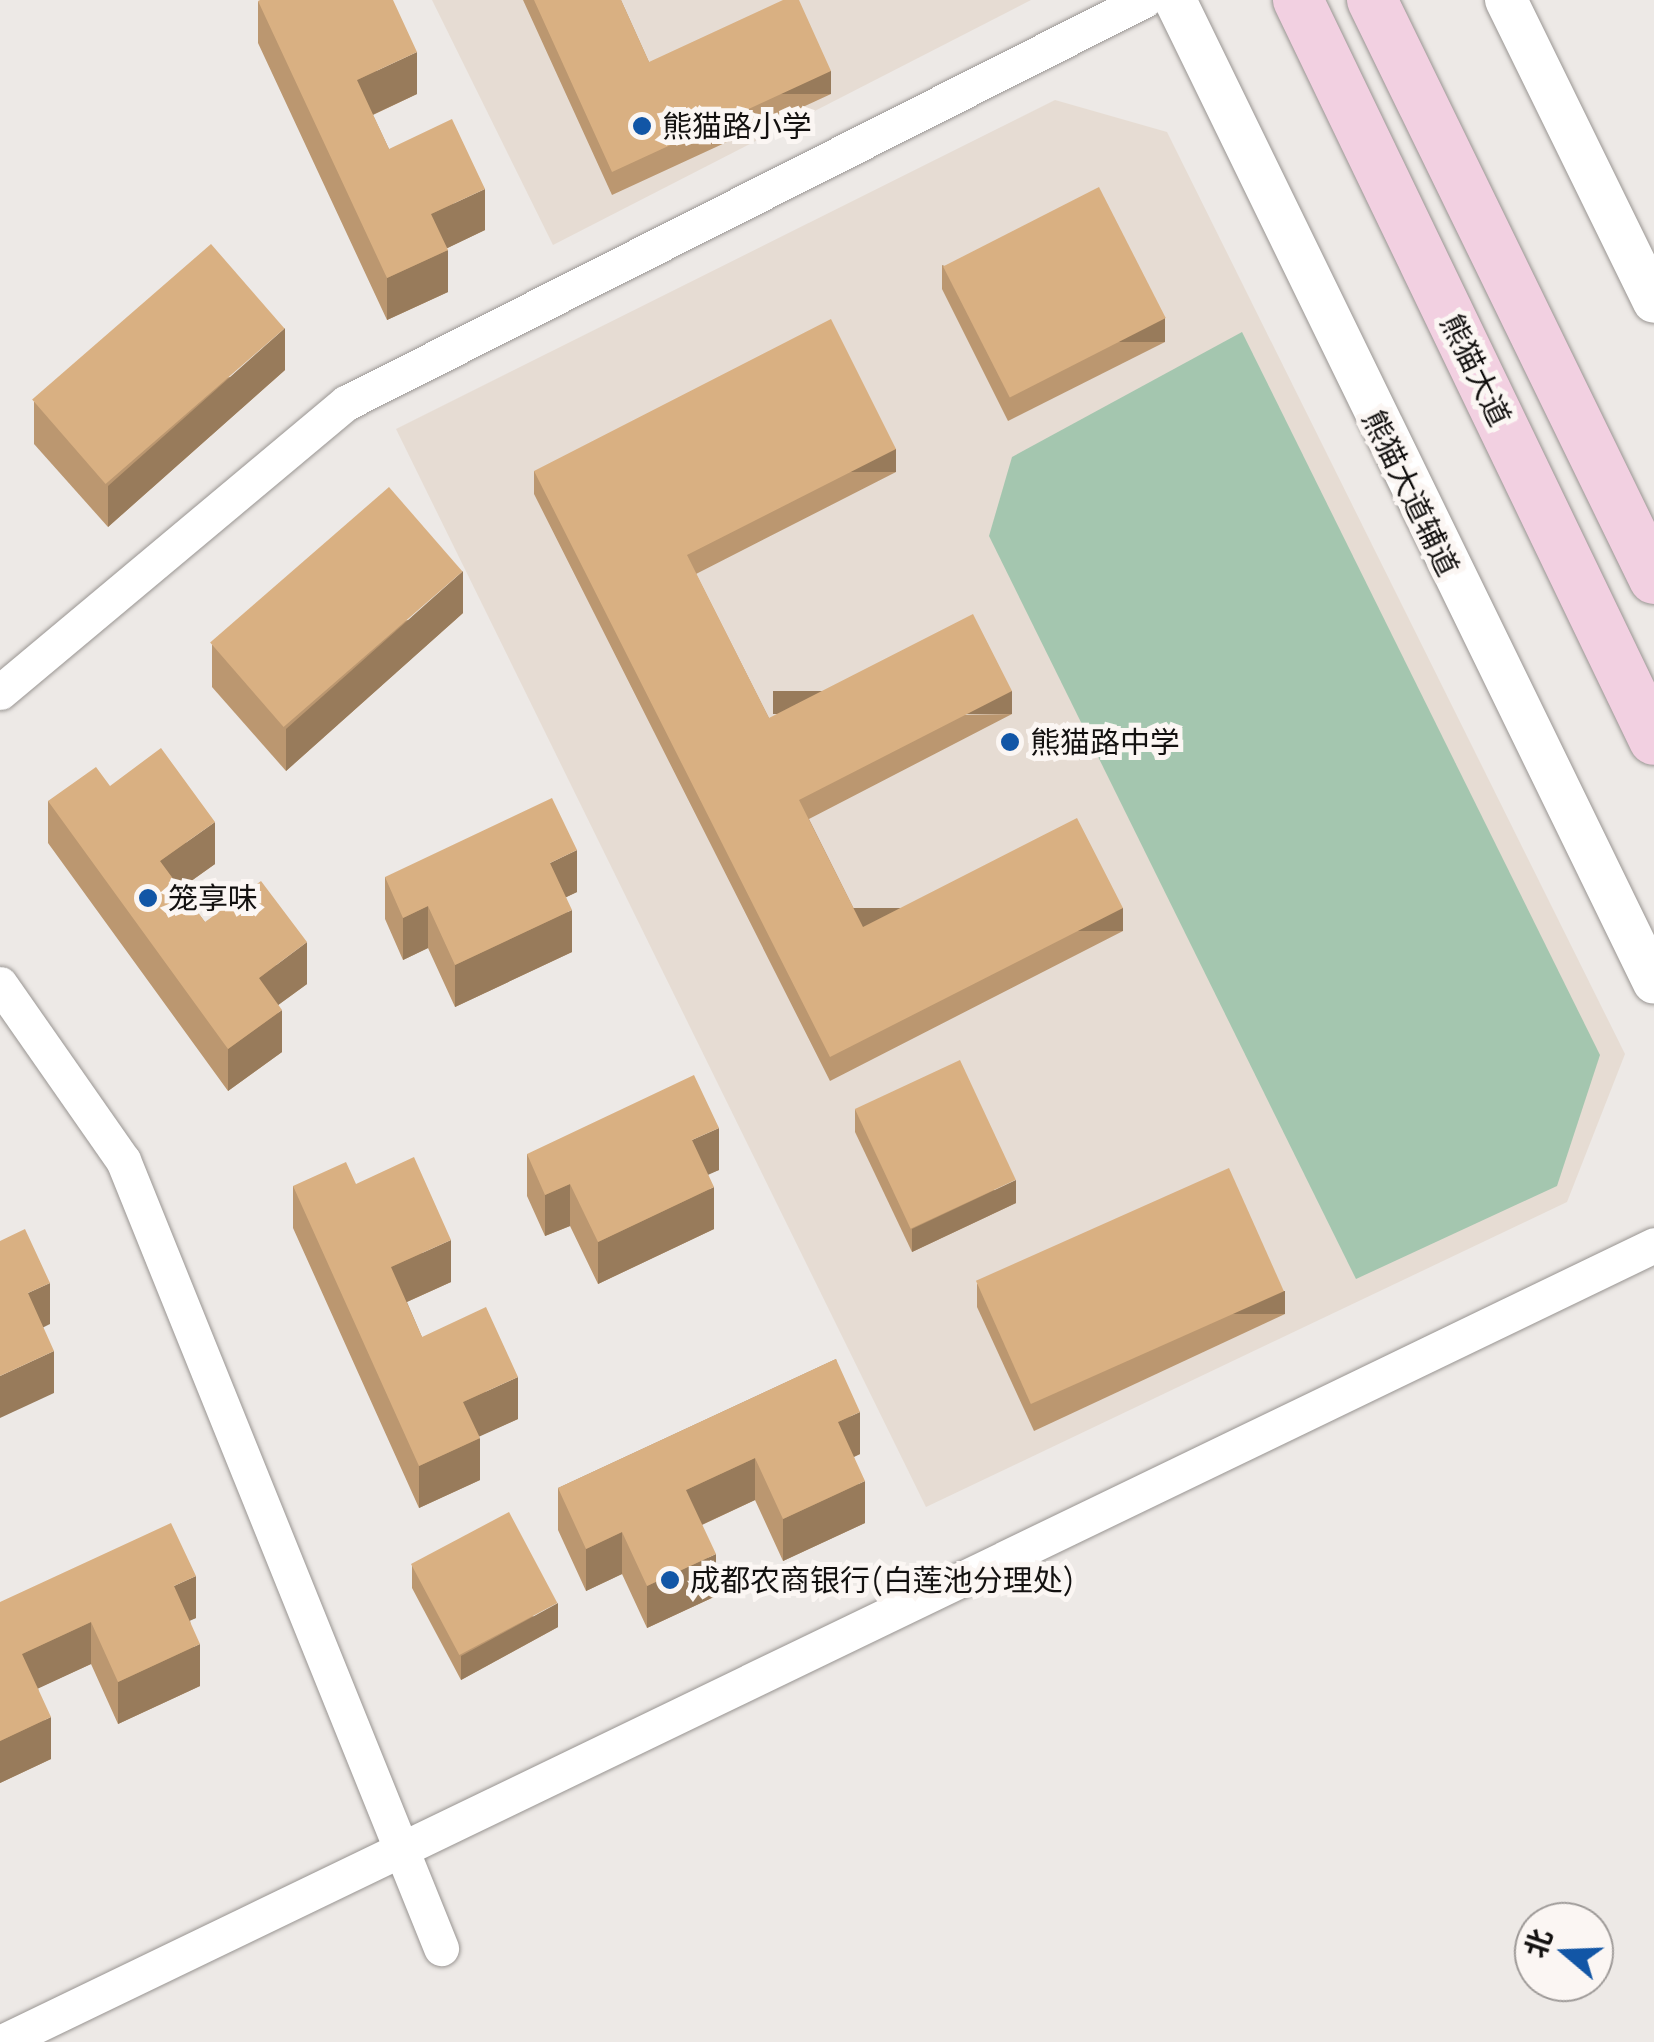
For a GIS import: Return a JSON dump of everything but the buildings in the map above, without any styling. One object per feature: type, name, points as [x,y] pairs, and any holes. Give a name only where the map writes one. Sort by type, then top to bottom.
[{"type":"main road","name":"熊猫大道","points":[[1298,0],[1654,740]]},
{"type":"main road","points":[[1372,0],[1654,580]]},
{"type":"street","points":[[0,692],[346,403],[1144,0]]},
{"type":"street","name":"熊猫大道辅道","points":[[1175,0],[1654,983]]},
{"type":"street","points":[[1506,0],[1654,302]]},
{"type":"street","points":[[0,984],[123,1160],[440,1948]]},
{"type":"street","points":[[2,2042],[403,1853],[1654,1245]]},
{"type":"shaded area","name":"熊猫路小学","points":[[432,0],[1031,0],[553,245]]},
{"type":"shaded area","name":"熊猫路中学","points":[[1055,100],[1167,132],[1625,1054],[1567,1202],[926,1507],[396,429]]},
{"type":"green space","points":[[1242,332],[1600,1055],[1557,1186],[1356,1279],[989,536],[1012,457]]},
{"type":"place","name":"熊猫路小学","points":[[642,126]]},
{"type":"place","name":"熊猫路中学","points":[[1010,742]]},
{"type":"place","name":"笼享味","points":[[148,898]]},
{"type":"place","name":"成都农商银行(白莲池分理处)","points":[[670,1580]]}]
